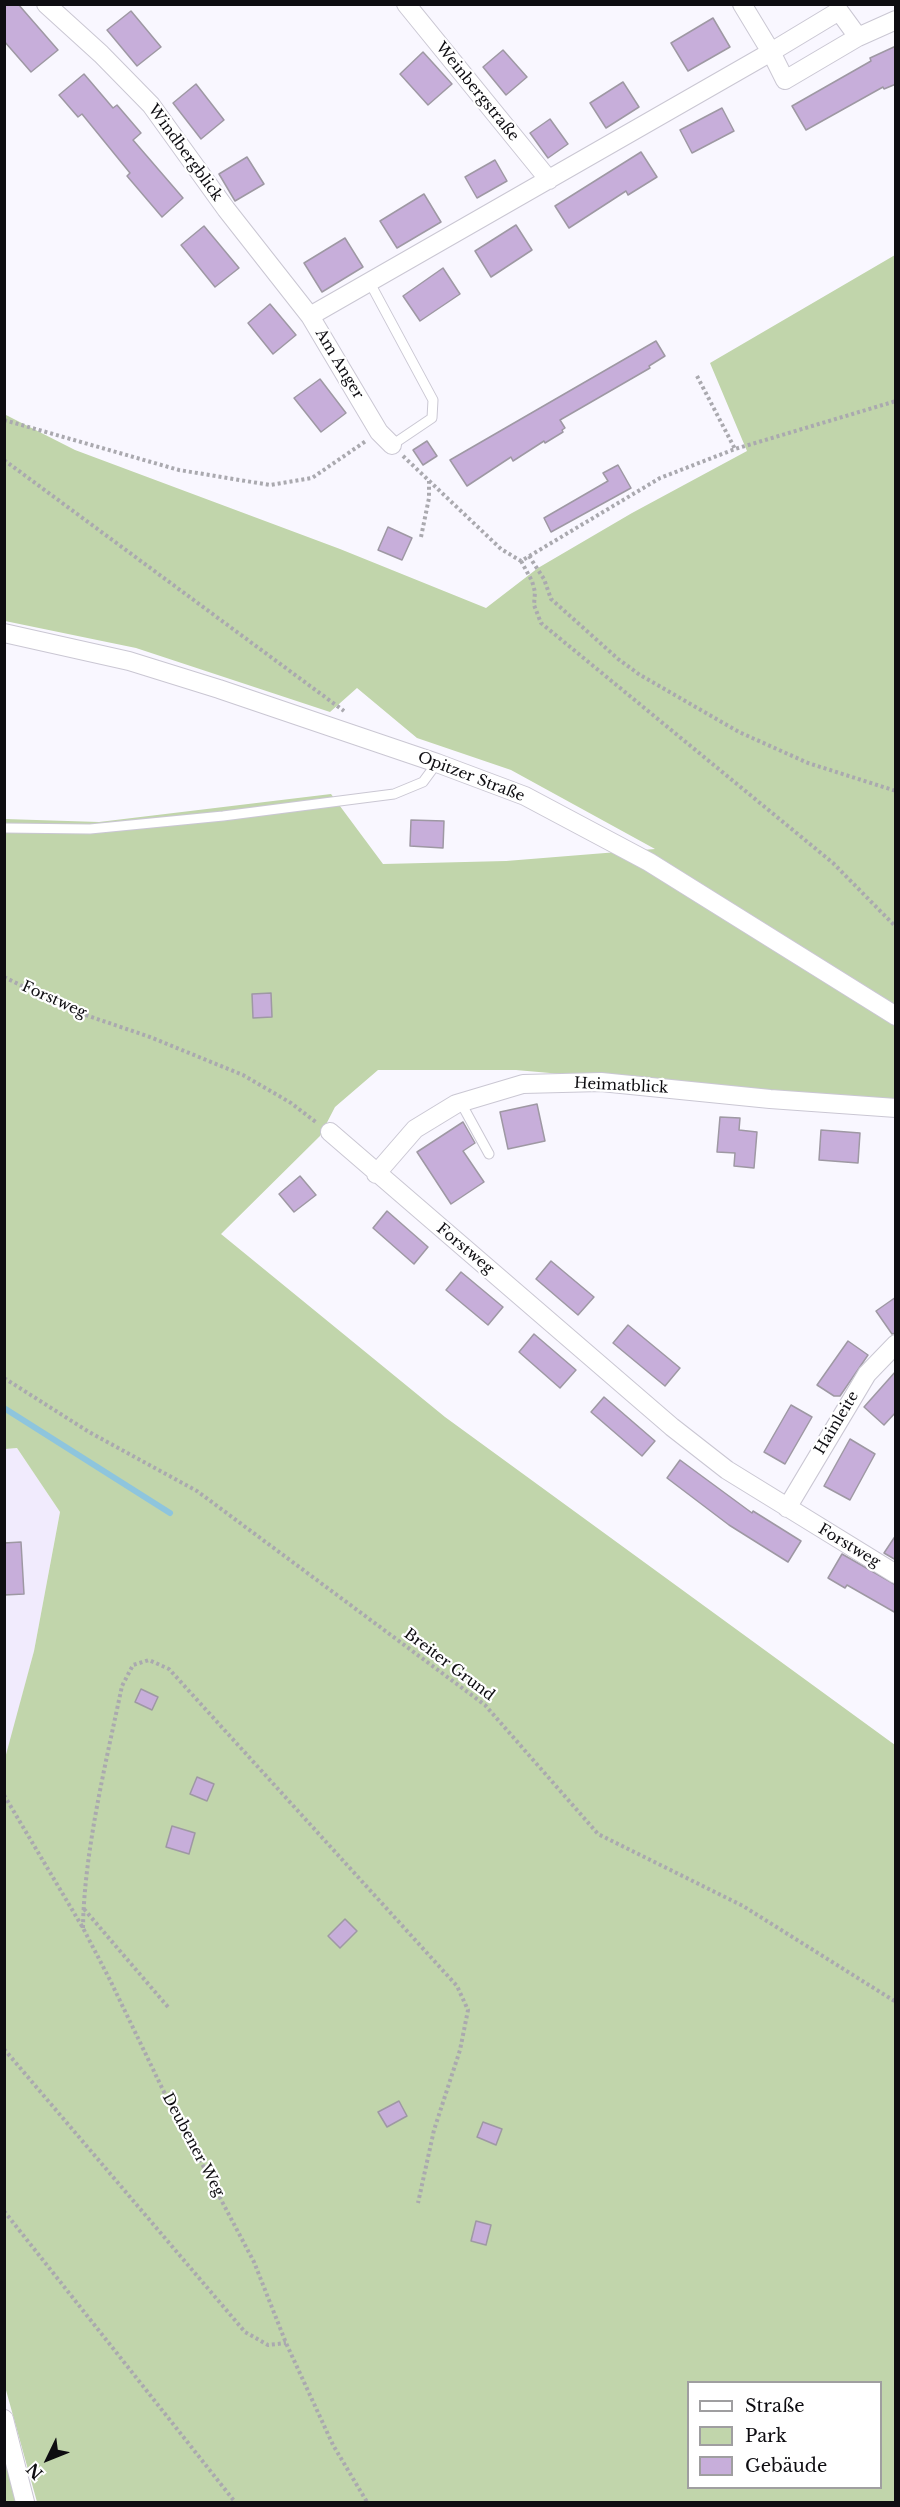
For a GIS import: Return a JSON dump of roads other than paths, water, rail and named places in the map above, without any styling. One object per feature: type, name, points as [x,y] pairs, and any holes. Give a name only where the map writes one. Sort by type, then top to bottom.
[{"type":"street","name":"Windbergblick","points":[[46,4],[101,54],[151,105],[226,209],[310,316]]},
{"type":"street","name":"Weinbergstraße","points":[[406,4],[549,180]]},
{"type":"street","points":[[742,4],[785,80],[858,37],[896,20]]},
{"type":"street","name":"Am Anger","points":[[386,439],[310,316],[839,11],[858,37]]},
{"type":"street","name":"Opitzer Straße","points":[[4,633],[129,661],[219,689],[437,763],[525,796],[649,862],[896,1016]]},
{"type":"street","name":"Heimatblick","points":[[376,1174],[415,1129],[461,1103],[523,1084],[601,1082],[770,1099],[896,1108]]},
{"type":"street","name":"Forstweg","points":[[330,1132],[672,1427],[727,1470],[896,1574]]},
{"type":"street","name":"Hainleite","points":[[787,1508],[867,1374],[896,1344]]},
{"type":"street","points":[[4,2420],[26,2502]]},
{"type":"lane","points":[[370,283],[433,400],[432,418],[386,439]]},
{"type":"lane","points":[[4,828],[90,829],[223,816],[394,794],[423,782],[437,763]]},
{"type":"lane","points":[[461,1103],[489,1154]]},
{"type":"waterway","points":[[4,1408],[170,1513]]}]
